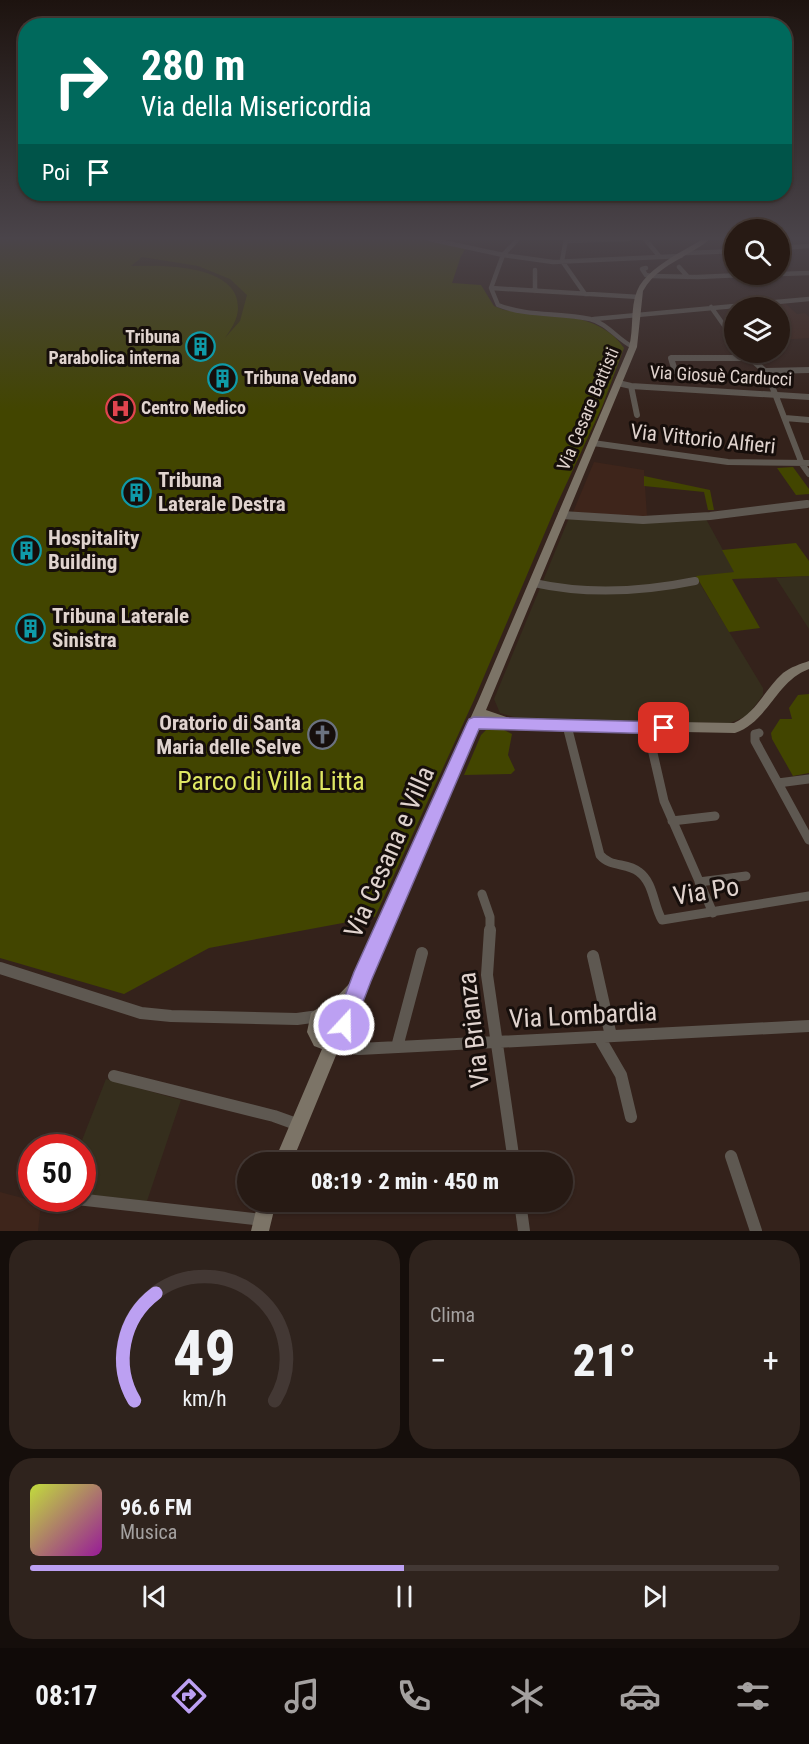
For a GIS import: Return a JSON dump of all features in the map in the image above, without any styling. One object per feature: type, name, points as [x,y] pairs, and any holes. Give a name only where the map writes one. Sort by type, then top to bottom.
[{"type":"main road","name":"Via Cesare Battisti","points":[[464,746],[633,347],[639,316],[639,297]]},
{"type":"main road","points":[[477,718],[516,725],[721,729],[742,726],[758,714],[791,671],[809,665]]},
{"type":"main road","points":[[485,699],[500,718]]},
{"type":"main road","points":[[477,718],[500,718],[516,725]]},
{"type":"main road","name":"Via Cesana e Villa","points":[[287,1152],[319,1075],[329,1029],[361,979],[464,746]]},
{"type":"street","points":[[493,296],[495,302],[504,308],[592,319],[809,299]]},
{"type":"street","points":[[629,296],[639,297]]},
{"type":"street","points":[[711,307],[724,325]]},
{"type":"street","points":[[592,319],[610,329],[624,344],[633,347]]},
{"type":"street","points":[[675,371],[671,358],[724,357]]},
{"type":"street","points":[[756,363],[766,371],[809,474]]},
{"type":"street","points":[[766,371],[809,370]]},
{"type":"street","name":"Via Giosuè Carducci","points":[[618,383],[631,386],[809,397]]},
{"type":"street","name":"Via Giosuè Carducci","points":[[631,386],[637,415]]},
{"type":"street","points":[[785,418],[809,420]]},
{"type":"street","name":"Via Vittorio Alfieri","points":[[593,442],[662,455],[740,464],[805,463]]},
{"type":"street","points":[[562,515],[644,520],[710,516],[809,504]]},
{"type":"street","points":[[534,583],[565,590],[649,590],[695,580]]},
{"type":"street","name":"Via Po","points":[[567,726],[602,860],[613,865],[632,868],[642,874],[662,920],[809,896]]},
{"type":"street","points":[[647,728],[664,801],[713,913]]},
{"type":"street","points":[[759,733],[755,734],[755,741],[809,840]]},
{"type":"street","points":[[778,783],[809,779]]},
{"type":"street","points":[[672,820],[715,816]]},
{"type":"street","points":[[699,882],[746,876]]},
{"type":"street","name":"Via Brianza","points":[[482,894],[491,912],[492,927],[487,972],[512,1152]]},
{"type":"street","points":[[397,1047],[422,953]]},
{"type":"street","points":[[593,956],[605,1037],[623,1077],[632,1117]]},
{"type":"street","name":"Via Lombardia","points":[[0,968],[141,1013],[171,1016],[297,1018],[329,1029],[342,1047],[359,1049],[809,1026]]},
{"type":"street","points":[[114,1076],[274,1116],[299,1125]]},
{"type":"street","points":[[731,1156],[756,1231]]},
{"type":"street","points":[[96,1202],[261,1226]]},
{"type":"street","points":[[521,1212],[524,1231]]},
{"type":"shaded area","points":[[790,308],[797,314],[805,313],[809,317],[809,338],[790,339]]},
{"type":"shaded area","points":[[594,462],[644,470],[647,517],[573,512]]},
{"type":"shaded area","points":[[569,518],[641,523],[706,519],[735,572],[696,577],[763,688],[763,695],[747,716],[730,723],[524,720],[500,713],[494,699]]},
{"type":"shaded area","points":[[809,576],[809,629],[776,578]]},
{"type":"shaded area","points":[[106,1079],[181,1100],[147,1201],[96,1195],[96,1134],[84,1134]]},
{"type":"shaded area","points":[[0,1192],[18,1197],[18,1212],[40,1212],[38,1231],[0,1231]]},
{"type":"green space","name":"Parco di Villa Litta","points":[[0,296],[488,296],[494,306],[504,310],[570,317],[601,327],[614,336],[624,348],[602,407],[557,504],[474,700],[375,917],[209,948],[124,994],[0,958]]},
{"type":"green space","points":[[793,467],[809,489],[809,494],[796,495],[777,468]]},
{"type":"green space","points":[[644,476],[710,490],[714,510],[708,510],[704,492],[644,486]]},
{"type":"green space","points":[[796,543],[809,561],[809,576],[732,579],[760,628],[729,632],[696,576],[734,572],[722,550]]},
{"type":"green space","points":[[809,694],[809,773],[793,776],[772,739],[771,733],[780,719],[792,719],[789,708],[798,695]]},
{"type":"green space","points":[[495,729],[512,734],[508,755],[515,770],[511,774],[464,775],[481,735],[486,730]]},
{"type":"sand","points":[[236,296],[247,296],[240,321],[225,338],[232,327],[238,308]]},
{"type":"place","name":"Tribuna Parabolica interna","points":[[201,347]]},
{"type":"place","name":"Tribuna Vedano","points":[[223,378]]},
{"type":"place","name":"Centro Medico","points":[[120,408]]},
{"type":"place","name":"Tribuna Laterale Destra","points":[[137,492]]},
{"type":"place","name":"Hospitality Building","points":[[27,550]]},
{"type":"place","name":"Tribuna Laterale Sinistra","points":[[31,628]]},
{"type":"place","name":"Oratorio di Santa Maria delle Selve","points":[[322,735]]},
{"type":"route","points":[[344,1025],[361,979],[474,723],[664,728]]}]
